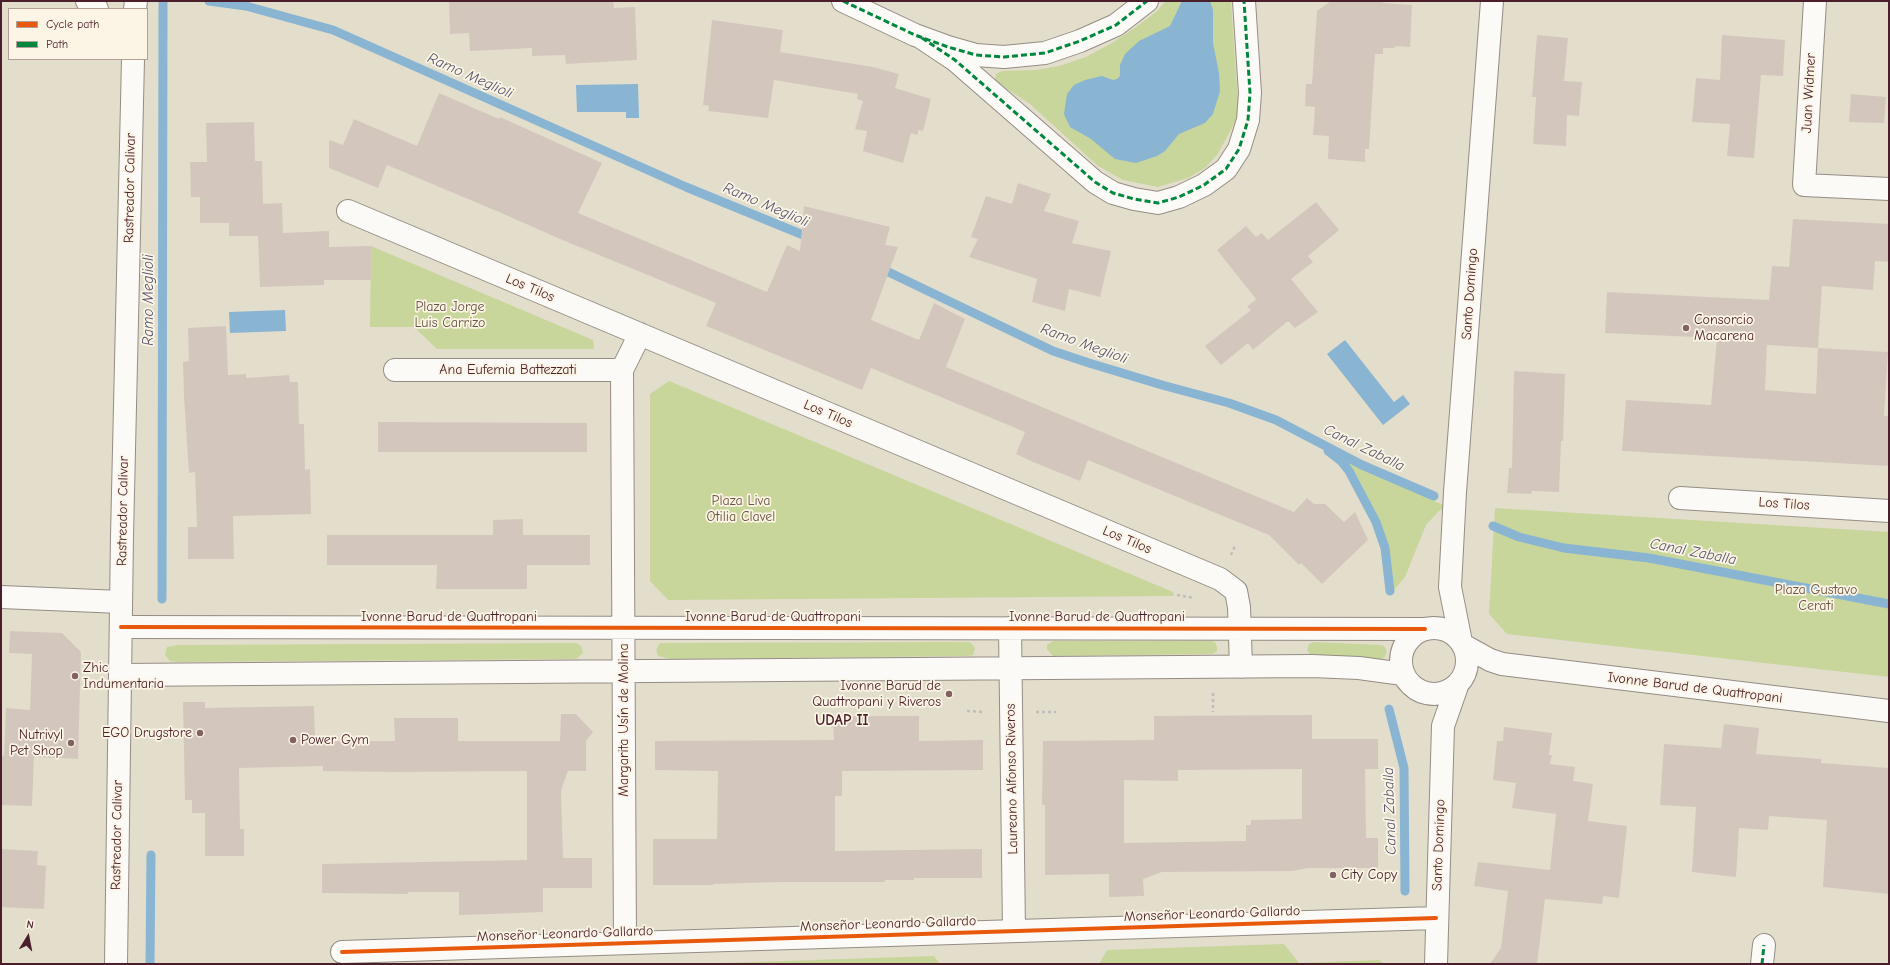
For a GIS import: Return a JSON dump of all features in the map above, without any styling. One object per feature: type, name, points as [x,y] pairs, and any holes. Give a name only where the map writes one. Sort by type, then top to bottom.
[{"type":"street","points":[[87,1],[96,8]]},
{"type":"street","points":[[842,1],[922,38],[948,48],[976,55],[1004,57],[1045,53],[1080,41],[1116,25],[1147,1]]},
{"type":"street","points":[[922,38],[955,60],[1095,182],[1120,195],[1158,203],[1179,197],[1204,185],[1226,169],[1239,149],[1248,120],[1250,93],[1244,1]]},
{"type":"street","name":"Santo Domingo","points":[[1462,643],[1450,587],[1455,492],[1492,1]]},
{"type":"street","name":"Juan Widmer","points":[[1815,1],[1804,185],[1889,189]]},
{"type":"street","name":"Rastreador Calivar","points":[[116,964],[121,602],[133,60]]},
{"type":"street","name":"Los Tilos","points":[[348,211],[1220,579],[1236,591],[1240,607],[1241,667]]},
{"type":"street","name":"Margarita Usín de Molina","points":[[625,943],[622,370],[640,334]]},
{"type":"street","name":"Ana Eufemia Battezzati","points":[[395,370],[622,370]]},
{"type":"street","name":"Los Tilos","points":[[1680,498],[1889,510]]},
{"type":"street","name":"Santo Domingo","points":[[1427,628],[1444,602],[1450,587]]},
{"type":"street","points":[[1,597],[121,602]]},
{"type":"street","name":"Ivonne Barud de Quattropani","points":[[121,627],[1427,628]]},
{"type":"street","name":"Laureano Alfonso Riveros","points":[[1010,628],[1014,931]]},
{"type":"street","points":[[120,676],[1320,666],[1359,668],[1409,682],[1426,694],[1437,694],[1448,692],[1460,681],[1467,666],[1467,655],[1462,643],[1447,630],[1437,628],[1427,628],[1409,639],[1403,647],[1400,656],[1409,682],[1443,726]]},
{"type":"street","name":"Ivonne Barud de Quattropani","points":[[1462,643],[1490,660],[1502,664],[1889,711]]},
{"type":"street","name":"Ivonne Barud de Quattropani","points":[[1460,681],[1480,668],[1502,664]]},
{"type":"street","name":"Santo Domingo","points":[[1436,964],[1436,918],[1443,726],[1460,681]]},
{"type":"street","name":"Monseñor Leonardo Gallardo","points":[[342,952],[1436,918]]},
{"type":"path","points":[[1213,690],[1213,712]]},
{"type":"path","points":[[1035,712],[1056,712]]},
{"type":"green space","points":[[1166,1],[1231,1],[1238,103],[1237,119],[1217,155],[1205,168],[1188,178],[1158,187],[1123,180],[1098,166],[1030,104],[995,81],[996,74],[1002,71],[1036,70],[1059,66],[1086,57],[1112,43],[1136,27],[1156,12]]},
{"type":"green space","name":"Plaza Jorge Luis Carrizo","points":[[371,246],[593,340],[594,349],[437,349],[414,327],[370,327]]},
{"type":"green space","name":"Plaza Liva Otilia Clavel","points":[[669,381],[1173,592],[1174,596],[668,600],[650,581],[650,394]]},
{"type":"green space","points":[[1344,459],[1447,507],[1439,511],[1426,525],[1405,577],[1393,591],[1389,549],[1382,529],[1375,511],[1357,477]]},
{"type":"green space","name":"Plaza Gustavo Cerati","points":[[1495,508],[1889,532],[1889,677],[1507,634],[1489,614]]},
{"type":"green space","points":[[1053,641],[1211,641],[1215,642],[1217,651],[1212,654],[1053,656],[1047,649],[1047,645]]},
{"type":"green space","points":[[968,642],[975,648],[973,655],[968,656],[670,659],[658,656],[656,650],[660,643]]},
{"type":"green space","points":[[1313,642],[1381,645],[1384,646],[1387,652],[1384,658],[1381,659],[1313,657],[1307,650],[1309,644]]},
{"type":"green space","points":[[576,643],[581,646],[583,653],[576,659],[177,662],[170,661],[165,655],[167,647],[178,645]]},
{"type":"green space","points":[[1284,944],[1299,963],[1379,960],[1384,964],[1099,964],[1107,950]]},
{"type":"green space","points":[[934,956],[940,964],[721,964],[722,963]]},
{"type":"water","points":[[1182,1],[1210,1],[1213,10],[1213,43],[1219,73],[1220,91],[1213,114],[1205,123],[1179,134],[1165,151],[1157,156],[1136,163],[1115,159],[1091,139],[1070,127],[1064,114],[1067,94],[1074,85],[1085,80],[1102,76],[1113,80],[1117,79],[1120,76],[1120,65],[1125,54],[1139,41],[1170,26]]},
{"type":"water","points":[[638,84],[639,118],[626,118],[626,112],[577,112],[576,85]]},
{"type":"water","points":[[285,310],[286,331],[230,333],[229,312]]},
{"type":"water","points":[[1345,340],[1394,402],[1403,395],[1410,404],[1383,425],[1327,354]]},
{"type":"building","points":[[449,1],[613,1],[614,8],[635,7],[637,60],[566,64],[565,55],[532,56],[532,48],[470,51],[469,33],[450,34]]},
{"type":"building","points":[[1331,1],[1383,1],[1383,3],[1412,5],[1410,47],[1395,46],[1395,48],[1383,48],[1383,54],[1375,54],[1369,149],[1365,149],[1365,162],[1328,159],[1329,136],[1313,135],[1315,107],[1305,106],[1306,84],[1312,84],[1317,11]]},
{"type":"building","points":[[712,20],[783,30],[780,52],[873,67],[899,74],[895,88],[931,99],[923,131],[919,130],[917,135],[911,133],[903,163],[863,151],[867,131],[855,129],[863,101],[857,99],[858,94],[774,80],[768,118],[708,111],[709,106],[703,105]]},
{"type":"building","points":[[1537,35],[1568,38],[1564,81],[1582,82],[1579,116],[1567,115],[1566,146],[1533,144],[1536,97],[1532,97]]},
{"type":"building","points":[[1722,35],[1785,40],[1783,76],[1761,75],[1754,158],[1727,156],[1730,124],[1692,122],[1696,78],[1720,80]]},
{"type":"building","points":[[439,93],[499,119],[500,117],[602,163],[578,213],[767,292],[787,245],[800,251],[804,206],[890,227],[885,245],[898,247],[871,320],[919,340],[934,303],[965,319],[946,367],[1294,512],[1307,498],[1314,504],[1325,504],[1344,522],[1355,512],[1368,540],[1322,584],[1301,563],[1299,565],[1269,535],[1088,460],[1080,481],[1016,454],[1025,432],[871,368],[862,390],[706,326],[716,303],[560,239],[387,165],[378,188],[329,168],[329,140],[343,145],[354,119],[417,146]]},
{"type":"building","points":[[1851,94],[1886,97],[1884,123],[1849,122]]},
{"type":"building","points":[[254,122],[255,161],[262,161],[263,204],[282,203],[283,233],[329,231],[329,247],[371,246],[371,280],[324,280],[324,285],[260,287],[258,236],[229,236],[229,223],[200,223],[200,197],[191,197],[190,162],[207,162],[206,123]]},
{"type":"building","points":[[1018,183],[1051,194],[1044,211],[1079,221],[1072,243],[1111,251],[1100,297],[1069,289],[1065,311],[1032,302],[1037,279],[969,257],[978,239],[971,237],[986,196],[1012,204]]},
{"type":"building","points":[[1316,202],[1339,230],[1308,256],[1313,262],[1291,279],[1318,312],[1295,328],[1288,321],[1253,350],[1248,343],[1221,365],[1205,346],[1251,310],[1247,307],[1256,299],[1217,250],[1246,226],[1256,237],[1262,233],[1268,240]]},
{"type":"building","points":[[1793,219],[1889,224],[1889,262],[1875,261],[1873,290],[1822,286],[1818,348],[1888,352],[1884,416],[1889,416],[1889,466],[1622,451],[1626,400],[1711,405],[1717,338],[1605,333],[1607,292],[1769,300],[1772,266],[1789,267]],"holes":[[[1767,345],[1818,348],[1816,394],[1765,390]]]},
{"type":"building","points":[[226,326],[228,375],[246,374],[246,378],[289,375],[290,382],[298,382],[299,424],[304,424],[305,470],[310,469],[311,514],[233,516],[234,559],[188,559],[188,527],[197,527],[195,472],[189,473],[184,396],[183,362],[189,361],[188,328]]},
{"type":"building","points":[[1514,371],[1565,374],[1563,441],[1561,441],[1559,492],[1532,491],[1531,494],[1507,493],[1509,468],[1512,468]]},
{"type":"building","points":[[378,422],[587,423],[587,452],[378,452]]},
{"type":"building","points":[[523,519],[523,535],[590,535],[590,565],[527,565],[527,589],[436,589],[437,565],[327,565],[327,535],[493,535],[493,520]]},
{"type":"building","points":[[10,631],[62,633],[81,652],[78,759],[34,757],[32,806],[1,805],[1,755],[4,756],[6,708],[30,710],[32,654],[9,653]]},
{"type":"building","points":[[183,702],[205,702],[205,708],[314,706],[315,741],[395,741],[394,718],[458,718],[458,741],[560,741],[561,714],[576,714],[593,732],[586,741],[586,771],[568,771],[561,790],[563,858],[592,858],[592,888],[543,888],[543,912],[459,915],[459,892],[408,892],[408,894],[322,893],[322,864],[527,860],[527,771],[323,771],[323,766],[239,768],[240,829],[244,829],[244,856],[205,856],[205,813],[192,813],[192,800],[185,800]]},
{"type":"building","points":[[1312,715],[1312,739],[1378,739],[1378,769],[1365,769],[1366,838],[1378,838],[1378,868],[1308,868],[1293,871],[1162,872],[1143,879],[1144,896],[1109,897],[1109,874],[1045,875],[1045,805],[1042,805],[1043,741],[1154,740],[1154,716]],"holes":[[[1302,769],[1302,819],[1251,820],[1251,825],[1246,825],[1246,841],[1124,843],[1124,780],[1178,781],[1178,770]]]},
{"type":"building","points":[[833,716],[919,716],[919,741],[983,740],[983,770],[842,771],[842,796],[835,796],[835,851],[982,849],[982,878],[914,878],[914,880],[885,880],[885,882],[780,882],[713,885],[653,885],[653,839],[717,839],[718,771],[655,770],[655,741],[834,740]]},
{"type":"building","points":[[1724,724],[1759,728],[1756,754],[1821,759],[1821,763],[1889,768],[1889,894],[1823,887],[1827,820],[1769,816],[1768,830],[1739,828],[1736,877],[1692,872],[1696,807],[1660,805],[1664,744],[1721,748]]},
{"type":"building","points":[[1504,727],[1552,733],[1549,755],[1552,755],[1550,764],[1575,767],[1573,781],[1593,784],[1588,821],[1627,826],[1619,898],[1603,896],[1602,904],[1545,899],[1537,964],[1490,964],[1501,948],[1508,891],[1474,886],[1478,862],[1550,870],[1556,814],[1512,808],[1516,783],[1493,780],[1497,741],[1503,741]]},
{"type":"building","points":[[1,849],[38,851],[37,865],[46,866],[44,909],[1,907]]},
{"type":"waterway","name":"Ramo Meglioli","points":[[162,599],[163,1]]},
{"type":"waterway","name":"Ramo Meglioli","points":[[209,1],[246,6],[333,30],[686,187],[813,239]]},
{"type":"waterway","name":"Ramo Meglioli","points":[[878,267],[1053,351],[1162,385],[1229,403],[1276,420],[1362,465],[1434,496]]},
{"type":"waterway","name":"Canal Zaballa","points":[[1328,451],[1341,461],[1349,471],[1376,522],[1385,548],[1390,591]]},
{"type":"waterway","name":"Canal Zaballa","points":[[1493,526],[1519,537],[1564,548],[1649,558],[1889,604]]},
{"type":"waterway","name":"Canal Zaballa","points":[[1389,709],[1404,768],[1405,891]]},
{"type":"waterway","name":"Ramo Meglioli","points":[[150,964],[151,855]]},
{"type":"marked path","points":[[843,1],[915,35],[948,47],[976,55],[1004,57],[1045,53],[1080,41],[1116,25],[1147,1]]},
{"type":"marked path","points":[[922,38],[955,60],[1095,182],[1113,193],[1134,199],[1158,203],[1179,197],[1204,185],[1226,169],[1239,149],[1248,120],[1250,93],[1244,1]]},
{"type":"marked path","points":[[1762,964],[1764,945]]},
{"type":"cycle path","points":[[121,627],[1425,629]]},
{"type":"cycle path","points":[[342,952],[1436,918]]},
{"type":"place","name":"Consorcio Macarena","points":[[1686,328]]},
{"type":"place","name":"Zhic Indumentaria","points":[[75,676]]},
{"type":"place","name":"Ivonne Barud de Quattropani y Riveros","points":[[949,694]]},
{"type":"place","name":"EGO Drugstore","points":[[200,733]]},
{"type":"place","name":"Power Gym","points":[[293,740]]},
{"type":"place","name":"Nutrivyl Pet Shop","points":[[71,743]]},
{"type":"place","name":"City Copy","points":[[1333,875]]},
{"type":"district","name":"UDAP II","points":[[842,721]]}]
